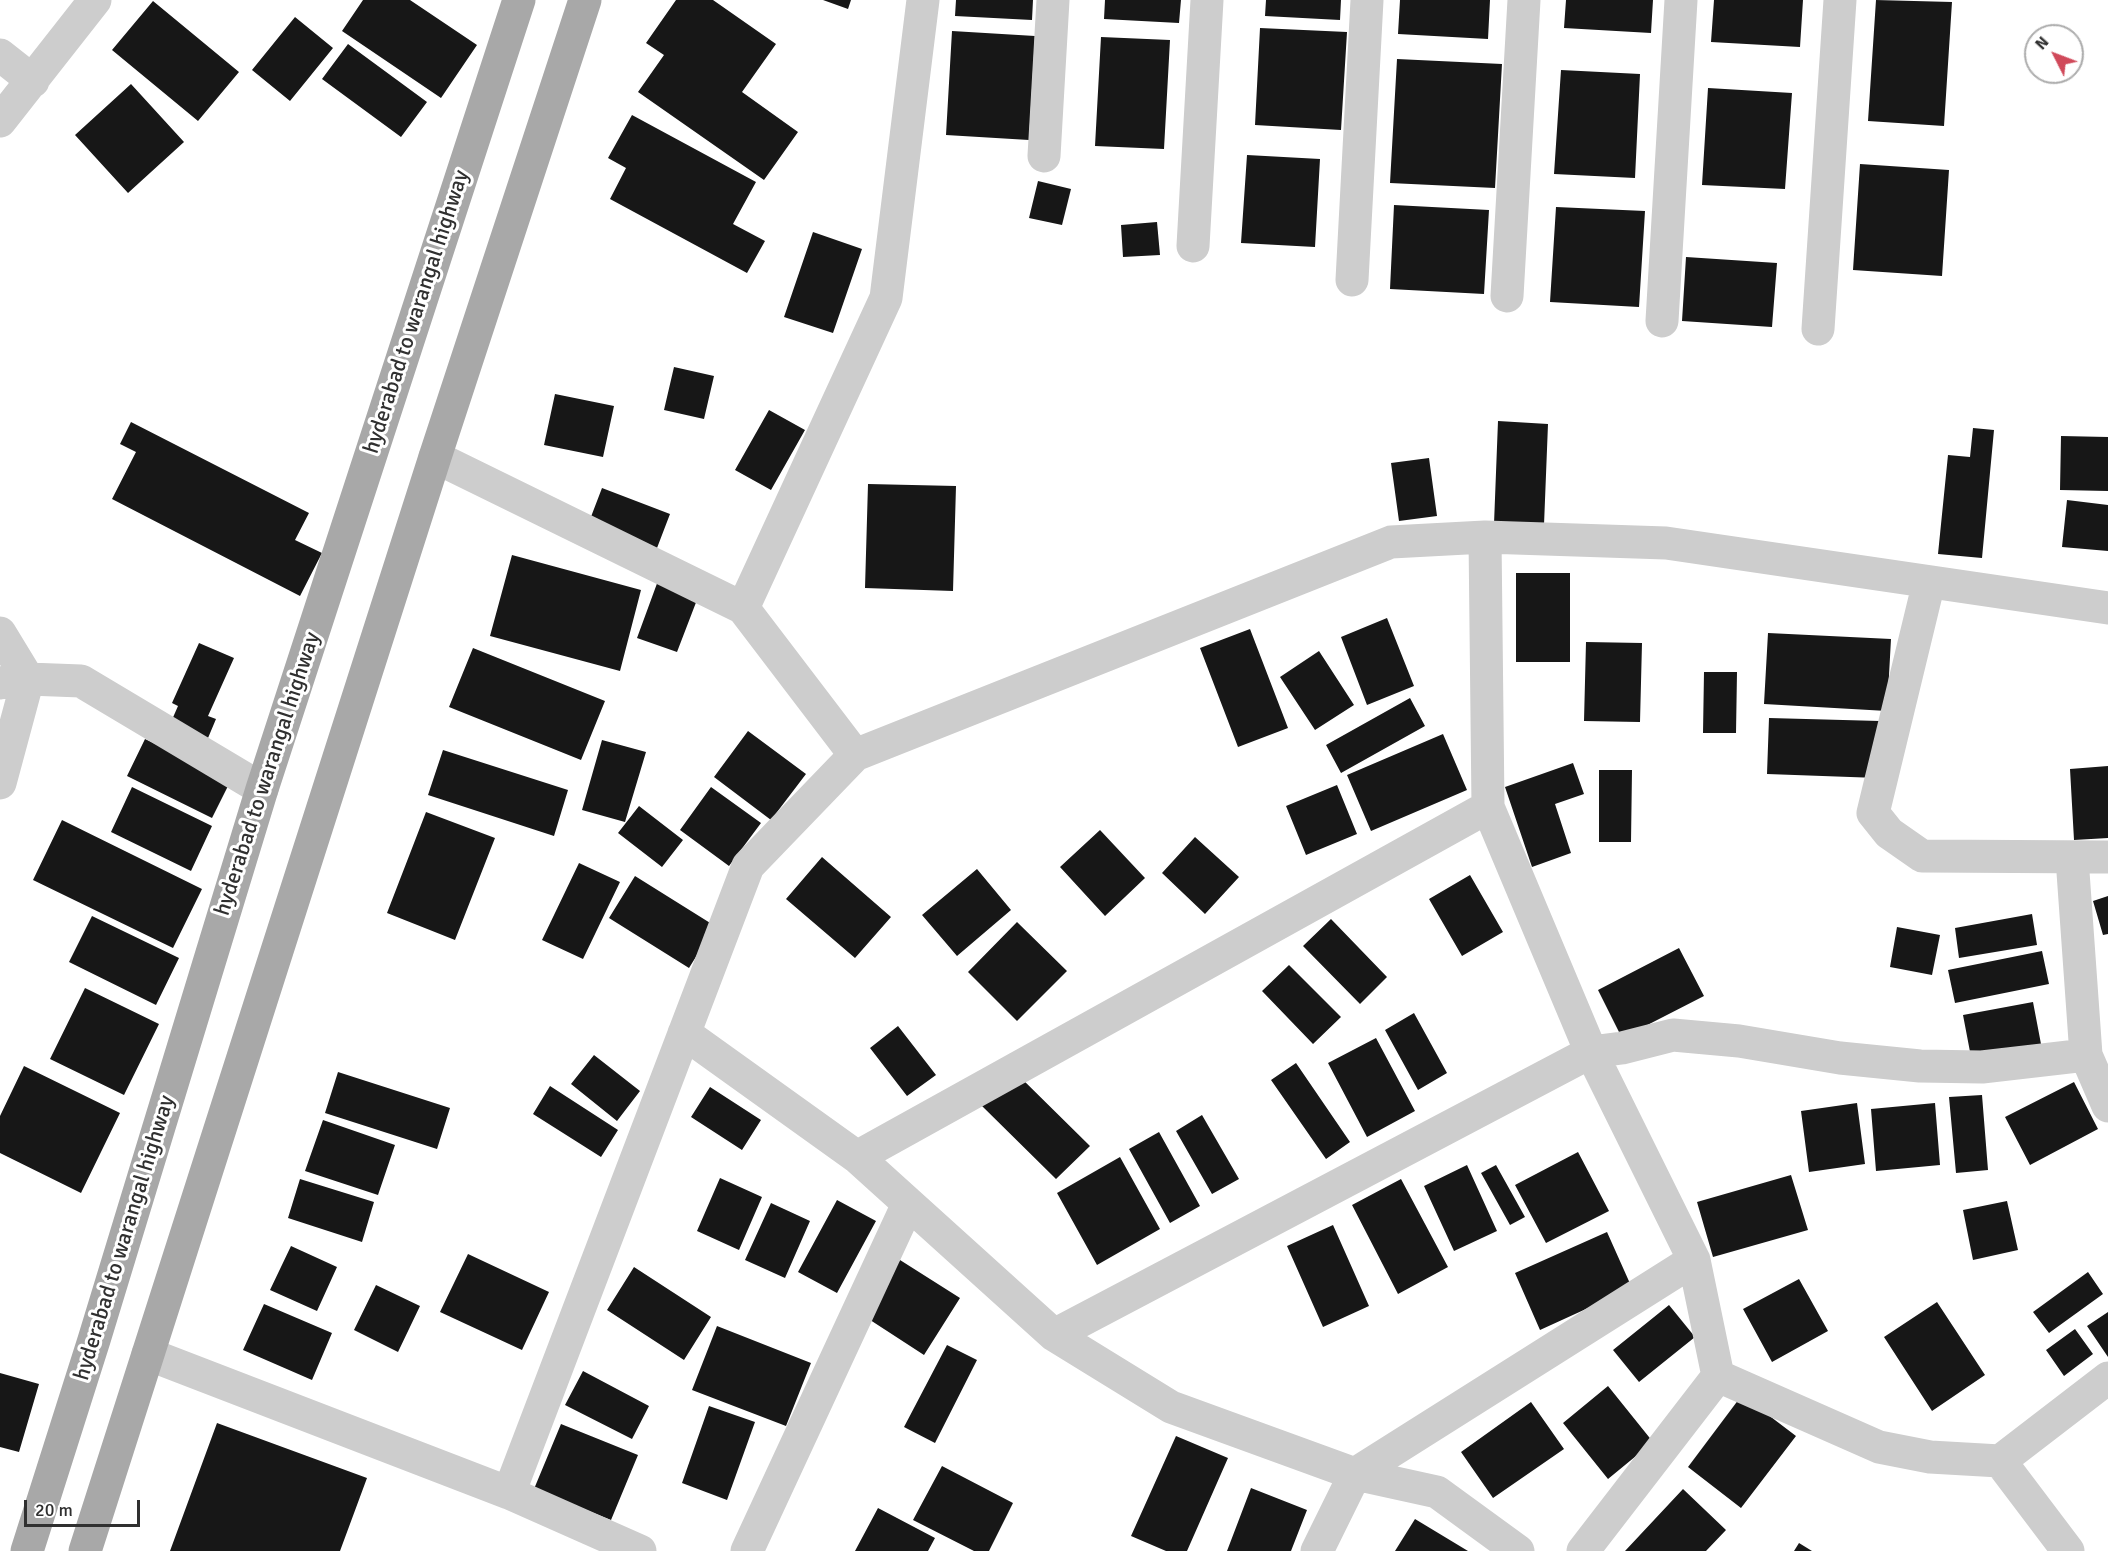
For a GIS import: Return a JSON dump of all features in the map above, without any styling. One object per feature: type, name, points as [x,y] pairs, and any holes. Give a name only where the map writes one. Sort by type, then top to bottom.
[{"type":"main road","name":"hyderabad to warangal highway","points":[[27,1551],[94,1340],[262,789],[519,0]]},
{"type":"main road","points":[[85,1551],[435,457],[585,0]]},
{"type":"street","points":[[0,121],[95,0]]},
{"type":"street","points":[[743,608],[886,298],[923,0]]},
{"type":"street","points":[[1044,156],[1053,0]]},
{"type":"street","points":[[1192,246],[1207,0]]},
{"type":"street","points":[[1352,280],[1367,0]]},
{"type":"street","points":[[1507,296],[1524,0]]},
{"type":"street","points":[[1662,321],[1681,0]]},
{"type":"street","points":[[1818,328],[1840,0]]},
{"type":"street","points":[[0,56],[33,81]]},
{"type":"street","points":[[435,457],[743,608],[855,755]]},
{"type":"street","points":[[509,1493],[748,866],[855,755],[1391,542],[1485,537],[1666,543],[2108,608]]},
{"type":"street","points":[[1485,537],[1488,807],[1591,1052],[1694,1260],[1718,1376],[1583,1551]]},
{"type":"street","points":[[1929,582],[1873,813],[1889,833],[1922,856],[2108,857]]},
{"type":"street","points":[[0,633],[14,681],[0,783]]},
{"type":"street","points":[[14,681],[81,681],[262,789]]},
{"type":"street","points":[[857,1158],[1488,807]]},
{"type":"street","points":[[2072,858],[2086,1055],[2108,1106]]},
{"type":"street","points":[[684,1033],[857,1158],[1054,1335],[1171,1407],[1355,1474],[1437,1492],[1518,1551]]},
{"type":"street","points":[[1054,1335],[1591,1052],[1622,1048],[1673,1035],[1740,1041],[1840,1058],[1920,1066],[1982,1067],[2086,1055]]},
{"type":"street","points":[[747,1551],[908,1204]]},
{"type":"street","points":[[1317,1551],[1355,1474],[1694,1260]]},
{"type":"street","points":[[148,1354],[509,1493],[640,1551]]},
{"type":"street","points":[[1718,1376],[1880,1447],[1930,1457],[2000,1461],[2108,1378]]},
{"type":"street","points":[[2000,1461],[2068,1551]]},
{"type":"building","points":[[363,0],[410,0],[477,45],[441,98],[342,31]]},
{"type":"building","points":[[676,0],[713,0],[776,44],[742,92],[798,132],[764,180],[638,92],[664,55],[646,43]]},
{"type":"building","points":[[823,0],[851,0],[848,9]]},
{"type":"building","points":[[956,0],[1033,0],[1032,20],[955,16]]},
{"type":"building","points":[[1105,0],[1181,0],[1179,23],[1104,19]]},
{"type":"building","points":[[1266,0],[1341,0],[1340,20],[1265,16]]},
{"type":"building","points":[[1400,0],[1490,0],[1488,39],[1398,34]]},
{"type":"building","points":[[1566,0],[1653,0],[1651,33],[1564,28]]},
{"type":"building","points":[[1714,0],[1803,0],[1800,47],[1711,42]]},
{"type":"building","points":[[1876,0],[1952,2],[1944,126],[1868,121]]},
{"type":"building","points":[[153,1],[239,72],[198,121],[112,50]]},
{"type":"building","points":[[295,17],[333,48],[290,101],[252,70]]},
{"type":"building","points":[[1260,28],[1347,32],[1341,130],[1255,125]]},
{"type":"building","points":[[952,31],[1035,36],[1029,140],[946,135]]},
{"type":"building","points":[[1101,37],[1170,40],[1164,149],[1095,146]]},
{"type":"building","points":[[348,44],[427,102],[401,137],[322,79]]},
{"type":"building","points":[[1397,59],[1502,64],[1495,188],[1390,183]]},
{"type":"building","points":[[1561,70],[1640,74],[1635,178],[1554,174]]},
{"type":"building","points":[[131,84],[184,142],[128,193],[75,135]]},
{"type":"building","points":[[1708,88],[1792,93],[1785,189],[1702,185]]},
{"type":"building","points":[[632,115],[756,182],[733,224],[765,241],[747,273],[610,199],[626,168],[608,158]]},
{"type":"building","points":[[1247,155],[1320,159],[1315,247],[1241,243]]},
{"type":"building","points":[[1860,164],[1949,170],[1942,276],[1853,270]]},
{"type":"building","points":[[1038,181],[1071,189],[1062,225],[1029,218]]},
{"type":"building","points":[[1394,205],[1489,210],[1484,294],[1390,289]]},
{"type":"building","points":[[1556,207],[1645,211],[1639,307],[1550,302]]},
{"type":"building","points":[[1157,222],[1160,255],[1123,257],[1121,225]]},
{"type":"building","points":[[813,232],[862,249],[833,333],[784,317]]},
{"type":"building","points":[[1686,257],[1777,263],[1772,327],[1682,321]]},
{"type":"building","points":[[674,367],[714,376],[704,419],[664,410]]},
{"type":"building","points":[[555,394],[614,406],[603,457],[544,445]]},
{"type":"building","points":[[769,410],[805,430],[771,490],[735,470]]},
{"type":"building","points":[[1498,421],[1548,424],[1544,525],[1494,524]]},
{"type":"building","points":[[131,422],[309,513],[295,540],[322,553],[300,596],[112,499],[136,452],[120,444]]},
{"type":"building","points":[[1973,428],[1994,430],[1982,558],[1938,554],[1948,455],[1970,457]]},
{"type":"building","points":[[2061,436],[2108,437],[2108,491],[2060,490]]},
{"type":"building","points":[[1429,458],[1437,516],[1399,521],[1391,463]]},
{"type":"building","points":[[868,484],[956,486],[953,591],[865,588]]},
{"type":"building","points":[[602,488],[670,514],[657,548],[589,522]]},
{"type":"building","points":[[2067,500],[2108,505],[2108,551],[2062,547]]},
{"type":"building","points":[[512,555],[641,590],[620,671],[490,636]]},
{"type":"building","points":[[1516,573],[1570,573],[1570,662],[1516,662]]},
{"type":"building","points":[[659,578],[700,592],[677,652],[637,638]]},
{"type":"building","points":[[1387,618],[1414,686],[1367,705],[1341,637]]},
{"type":"building","points":[[1250,629],[1288,728],[1238,747],[1200,648]]},
{"type":"building","points":[[1768,633],[1891,639],[1887,711],[1764,704]]},
{"type":"building","points":[[1586,642],[1642,643],[1640,722],[1584,721]]},
{"type":"building","points":[[199,643],[234,658],[208,716],[216,719],[208,738],[171,722],[178,706],[172,703]]},
{"type":"building","points":[[473,648],[605,701],[581,760],[449,707]]},
{"type":"building","points":[[1319,651],[1354,705],[1315,730],[1280,677]]},
{"type":"building","points":[[1704,672],[1737,672],[1736,733],[1703,733]]},
{"type":"building","points":[[1410,698],[1425,726],[1341,773],[1326,745]]},
{"type":"building","points":[[1769,718],[1880,721],[1878,778],[1767,774]]},
{"type":"building","points":[[748,731],[806,774],[771,820],[714,777]]},
{"type":"building","points":[[1443,734],[1467,790],[1371,831],[1347,775]]},
{"type":"building","points":[[145,739],[231,780],[212,818],[127,776]]},
{"type":"building","points":[[602,740],[646,752],[625,822],[582,810]]},
{"type":"building","points":[[443,750],[568,790],[554,836],[428,795]]},
{"type":"building","points":[[1573,763],[1584,794],[1555,804],[1571,853],[1532,867],[1505,787]]},
{"type":"building","points":[[2108,766],[2108,838],[2074,840],[2070,769]]},
{"type":"building","points":[[1599,770],[1632,770],[1631,842],[1599,842]]},
{"type":"building","points":[[1337,785],[1357,834],[1306,855],[1286,806]]},
{"type":"building","points":[[132,787],[212,826],[191,871],[111,832]]},
{"type":"building","points":[[711,787],[761,823],[729,866],[680,830]]},
{"type":"building","points":[[639,806],[683,840],[662,867],[618,833]]},
{"type":"building","points":[[426,812],[495,838],[455,940],[387,913]]},
{"type":"building","points":[[62,820],[202,889],[173,948],[33,880]]},
{"type":"building","points":[[1100,830],[1145,878],[1105,916],[1060,867]]},
{"type":"building","points":[[1195,837],[1239,877],[1205,914],[1162,873]]},
{"type":"building","points":[[822,857],[891,917],[855,958],[786,899]]},
{"type":"building","points":[[579,863],[620,882],[583,959],[542,940]]},
{"type":"building","points":[[977,869],[1011,910],[957,956],[922,915]]},
{"type":"building","points":[[1470,875],[1503,932],[1462,956],[1429,899]]},
{"type":"building","points":[[635,876],[715,926],[689,968],[609,918]]},
{"type":"building","points":[[2108,896],[2108,934],[2103,935],[2093,901]]},
{"type":"building","points":[[2032,914],[2037,945],[1959,958],[1955,928]]},
{"type":"building","points":[[92,916],[179,958],[156,1005],[69,962]]},
{"type":"building","points":[[1331,919],[1387,977],[1360,1004],[1303,946]]},
{"type":"building","points":[[1017,922],[1067,971],[1017,1021],[968,972]]},
{"type":"building","points":[[1897,927],[1940,935],[1932,975],[1890,967]]},
{"type":"building","points":[[1679,948],[1704,996],[1622,1038],[1598,990]]},
{"type":"building","points":[[2042,951],[2049,984],[1955,1003],[1948,970]]},
{"type":"building","points":[[1289,965],[1341,1017],[1313,1044],[1262,991]]},
{"type":"building","points":[[85,988],[159,1024],[124,1095],[50,1059]]},
{"type":"building","points":[[2033,1002],[2041,1044],[1971,1057],[1963,1015]]},
{"type":"building","points":[[1414,1013],[1447,1073],[1418,1090],[1385,1030]]},
{"type":"building","points":[[898,1026],[936,1075],[907,1096],[870,1048]]},
{"type":"building","points":[[1376,1038],[1415,1111],[1367,1137],[1328,1063]]},
{"type":"building","points":[[594,1055],[640,1091],[617,1121],[571,1084]]},
{"type":"building","points":[[1296,1063],[1350,1142],[1326,1159],[1271,1080]]},
{"type":"building","points":[[24,1066],[120,1113],[81,1193],[0,1153],[0,1116]]},
{"type":"building","points":[[338,1072],[450,1108],[437,1149],[325,1113]]},
{"type":"building","points":[[1015,1072],[1090,1146],[1056,1179],[982,1106]]},
{"type":"building","points":[[2074,1082],[2098,1129],[2030,1165],[2005,1117]]},
{"type":"building","points":[[550,1086],[618,1130],[601,1157],[533,1114]]},
{"type":"building","points":[[710,1087],[761,1120],[742,1150],[691,1117]]},
{"type":"building","points":[[1982,1095],[1988,1170],[1956,1173],[1949,1097]]},
{"type":"building","points":[[1857,1103],[1865,1164],[1809,1172],[1801,1111]]},
{"type":"building","points":[[1935,1103],[1940,1165],[1876,1171],[1871,1109]]},
{"type":"building","points":[[1202,1115],[1239,1179],[1212,1194],[1176,1131]]},
{"type":"building","points":[[323,1120],[395,1145],[378,1195],[305,1171]]},
{"type":"building","points":[[1159,1132],[1200,1206],[1170,1223],[1129,1149]]},
{"type":"building","points":[[1578,1152],[1609,1211],[1546,1243],[1515,1185]]},
{"type":"building","points":[[1120,1157],[1160,1229],[1097,1265],[1057,1193]]},
{"type":"building","points":[[1467,1165],[1497,1231],[1454,1251],[1424,1186]]},
{"type":"building","points":[[1496,1165],[1525,1217],[1510,1225],[1481,1173]]},
{"type":"building","points":[[1791,1175],[1808,1230],[1713,1257],[1697,1202]]},
{"type":"building","points":[[720,1178],[762,1197],[739,1250],[697,1231]]},
{"type":"building","points":[[300,1179],[374,1202],[362,1242],[288,1218]]},
{"type":"building","points":[[1401,1179],[1448,1267],[1398,1294],[1352,1205]]},
{"type":"building","points":[[837,1200],[876,1221],[837,1293],[798,1272]]},
{"type":"building","points":[[2007,1201],[2018,1250],[1973,1260],[1963,1210]]},
{"type":"building","points":[[771,1203],[810,1221],[785,1278],[745,1260]]},
{"type":"building","points":[[1333,1225],[1369,1306],[1323,1327],[1287,1246]]},
{"type":"building","points":[[1607,1232],[1632,1288],[1540,1330],[1515,1273]]},
{"type":"building","points":[[291,1246],[337,1267],[317,1311],[270,1290]]},
{"type":"building","points":[[468,1254],[549,1292],[522,1350],[440,1312]]},
{"type":"building","points":[[900,1260],[960,1298],[924,1355],[864,1316]]},
{"type":"building","points":[[634,1267],[711,1317],[684,1360],[607,1310]]},
{"type":"building","points":[[2088,1272],[2103,1294],[2049,1333],[2033,1312]]},
{"type":"building","points":[[1799,1279],[1828,1331],[1772,1362],[1743,1309]]},
{"type":"building","points":[[376,1285],[420,1306],[398,1352],[354,1330]]},
{"type":"building","points":[[1937,1302],[1985,1375],[1932,1411],[1884,1337]]},
{"type":"building","points":[[264,1304],[332,1333],[312,1380],[243,1350]]},
{"type":"building","points":[[1669,1305],[1695,1337],[1639,1382],[1613,1350]]},
{"type":"building","points":[[2108,1312],[2108,1357],[2087,1326]]},
{"type":"building","points":[[717,1326],[811,1363],[786,1426],[692,1390]]},
{"type":"building","points":[[2075,1329],[2093,1354],[2064,1376],[2046,1350]]},
{"type":"building","points":[[947,1345],[977,1360],[935,1443],[904,1427]]},
{"type":"building","points":[[583,1371],[649,1406],[632,1439],[565,1405]]},
{"type":"building","points":[[0,1373],[39,1384],[19,1452],[0,1447]]},
{"type":"building","points":[[1608,1386],[1653,1442],[1608,1479],[1563,1423]]},
{"type":"building","points":[[1742,1395],[1796,1436],[1741,1508],[1688,1467]]},
{"type":"building","points":[[1531,1402],[1564,1449],[1493,1498],[1461,1452]]},
{"type":"building","points":[[709,1406],[755,1422],[727,1500],[682,1483]]},
{"type":"building","points":[[217,1423],[367,1478],[340,1551],[170,1551]]},
{"type":"building","points":[[561,1424],[638,1455],[611,1520],[534,1489]]},
{"type":"building","points":[[1176,1436],[1228,1458],[1187,1551],[1166,1551],[1131,1536]]},
{"type":"building","points":[[942,1466],[1013,1503],[989,1551],[974,1551],[913,1520]]},
{"type":"building","points":[[1251,1488],[1307,1510],[1291,1551],[1227,1551]]},
{"type":"building","points":[[1683,1489],[1726,1530],[1706,1551],[1625,1551]]},
{"type":"building","points":[[878,1508],[935,1538],[928,1551],[855,1551]]},
{"type":"building","points":[[1415,1519],[1468,1551],[1395,1551]]},
{"type":"building","points":[[1799,1543],[1812,1551],[1794,1551]]}]
